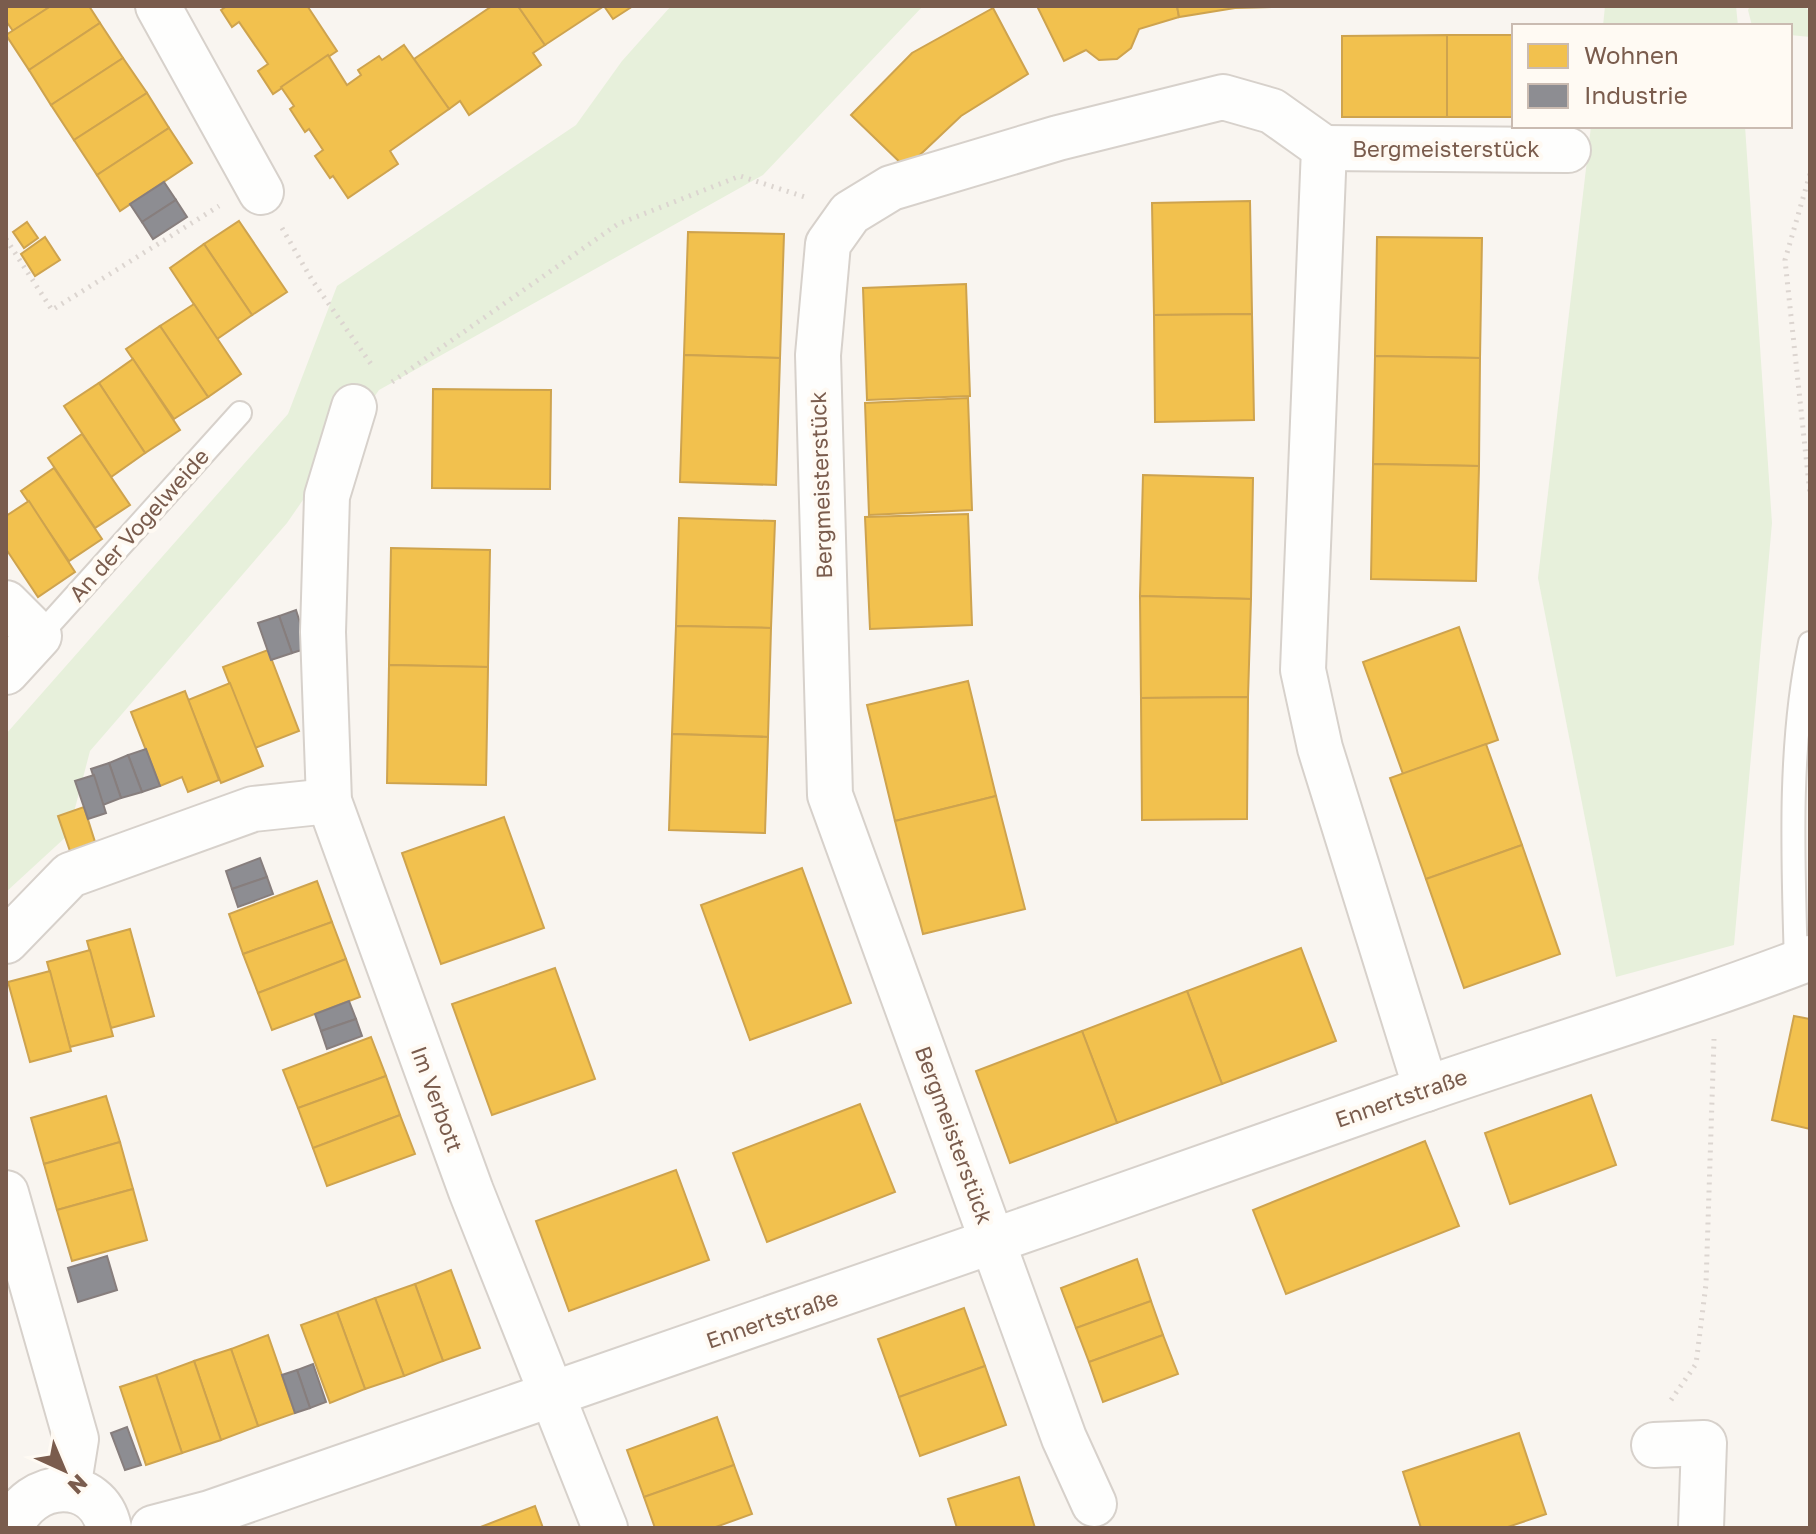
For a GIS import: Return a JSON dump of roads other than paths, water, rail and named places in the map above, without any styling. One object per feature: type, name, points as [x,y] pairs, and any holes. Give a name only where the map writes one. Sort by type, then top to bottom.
[{"type":"street","points":[[158,6],[260,187]]},
{"type":"street","name":"Bergmeisterstück","points":[[993,1242],[830,795],[818,355],[828,244],[850,213],[891,188],[1058,138],[1223,97],[1272,111],[1324,148],[1568,150]]},
{"type":"street","name":"Bergmeisterstück","points":[[1324,148],[1303,670],[1320,748],[1426,1089]]},
{"type":"street","name":"Im Verbott","points":[[372,389],[327,496],[323,632],[329,801],[471,1191],[551,1396]]},
{"type":"street","points":[[6,603],[39,636]]},
{"type":"street","name":"An der Vogelweide","points":[[6,672],[39,636]]},
{"type":"street","points":[[6,941],[70,875],[253,809],[329,801]]},
{"type":"street","name":"Ennertstraße","points":[[153,1528],[210,1513],[551,1396],[1426,1089],[1714,994],[1803,961]]},
{"type":"street","points":[[6,1193],[76,1439],[68,1489]]},
{"type":"street","points":[[993,1242],[1064,1438],[1100,1516]]},
{"type":"street","points":[[551,1396],[605,1528]]},
{"type":"street","points":[[1654,1445],[1704,1443],[1701,1528]]},
{"type":"street","points":[[11,1528],[17,1513],[27,1502],[54,1489],[68,1489],[85,1495],[99,1506],[109,1528]]},
{"type":"lane","name":"An der Vogelweide","points":[[39,636],[240,413]]},
{"type":"lane","points":[[1803,961],[1792,827],[1803,674],[1810,643]]}]
